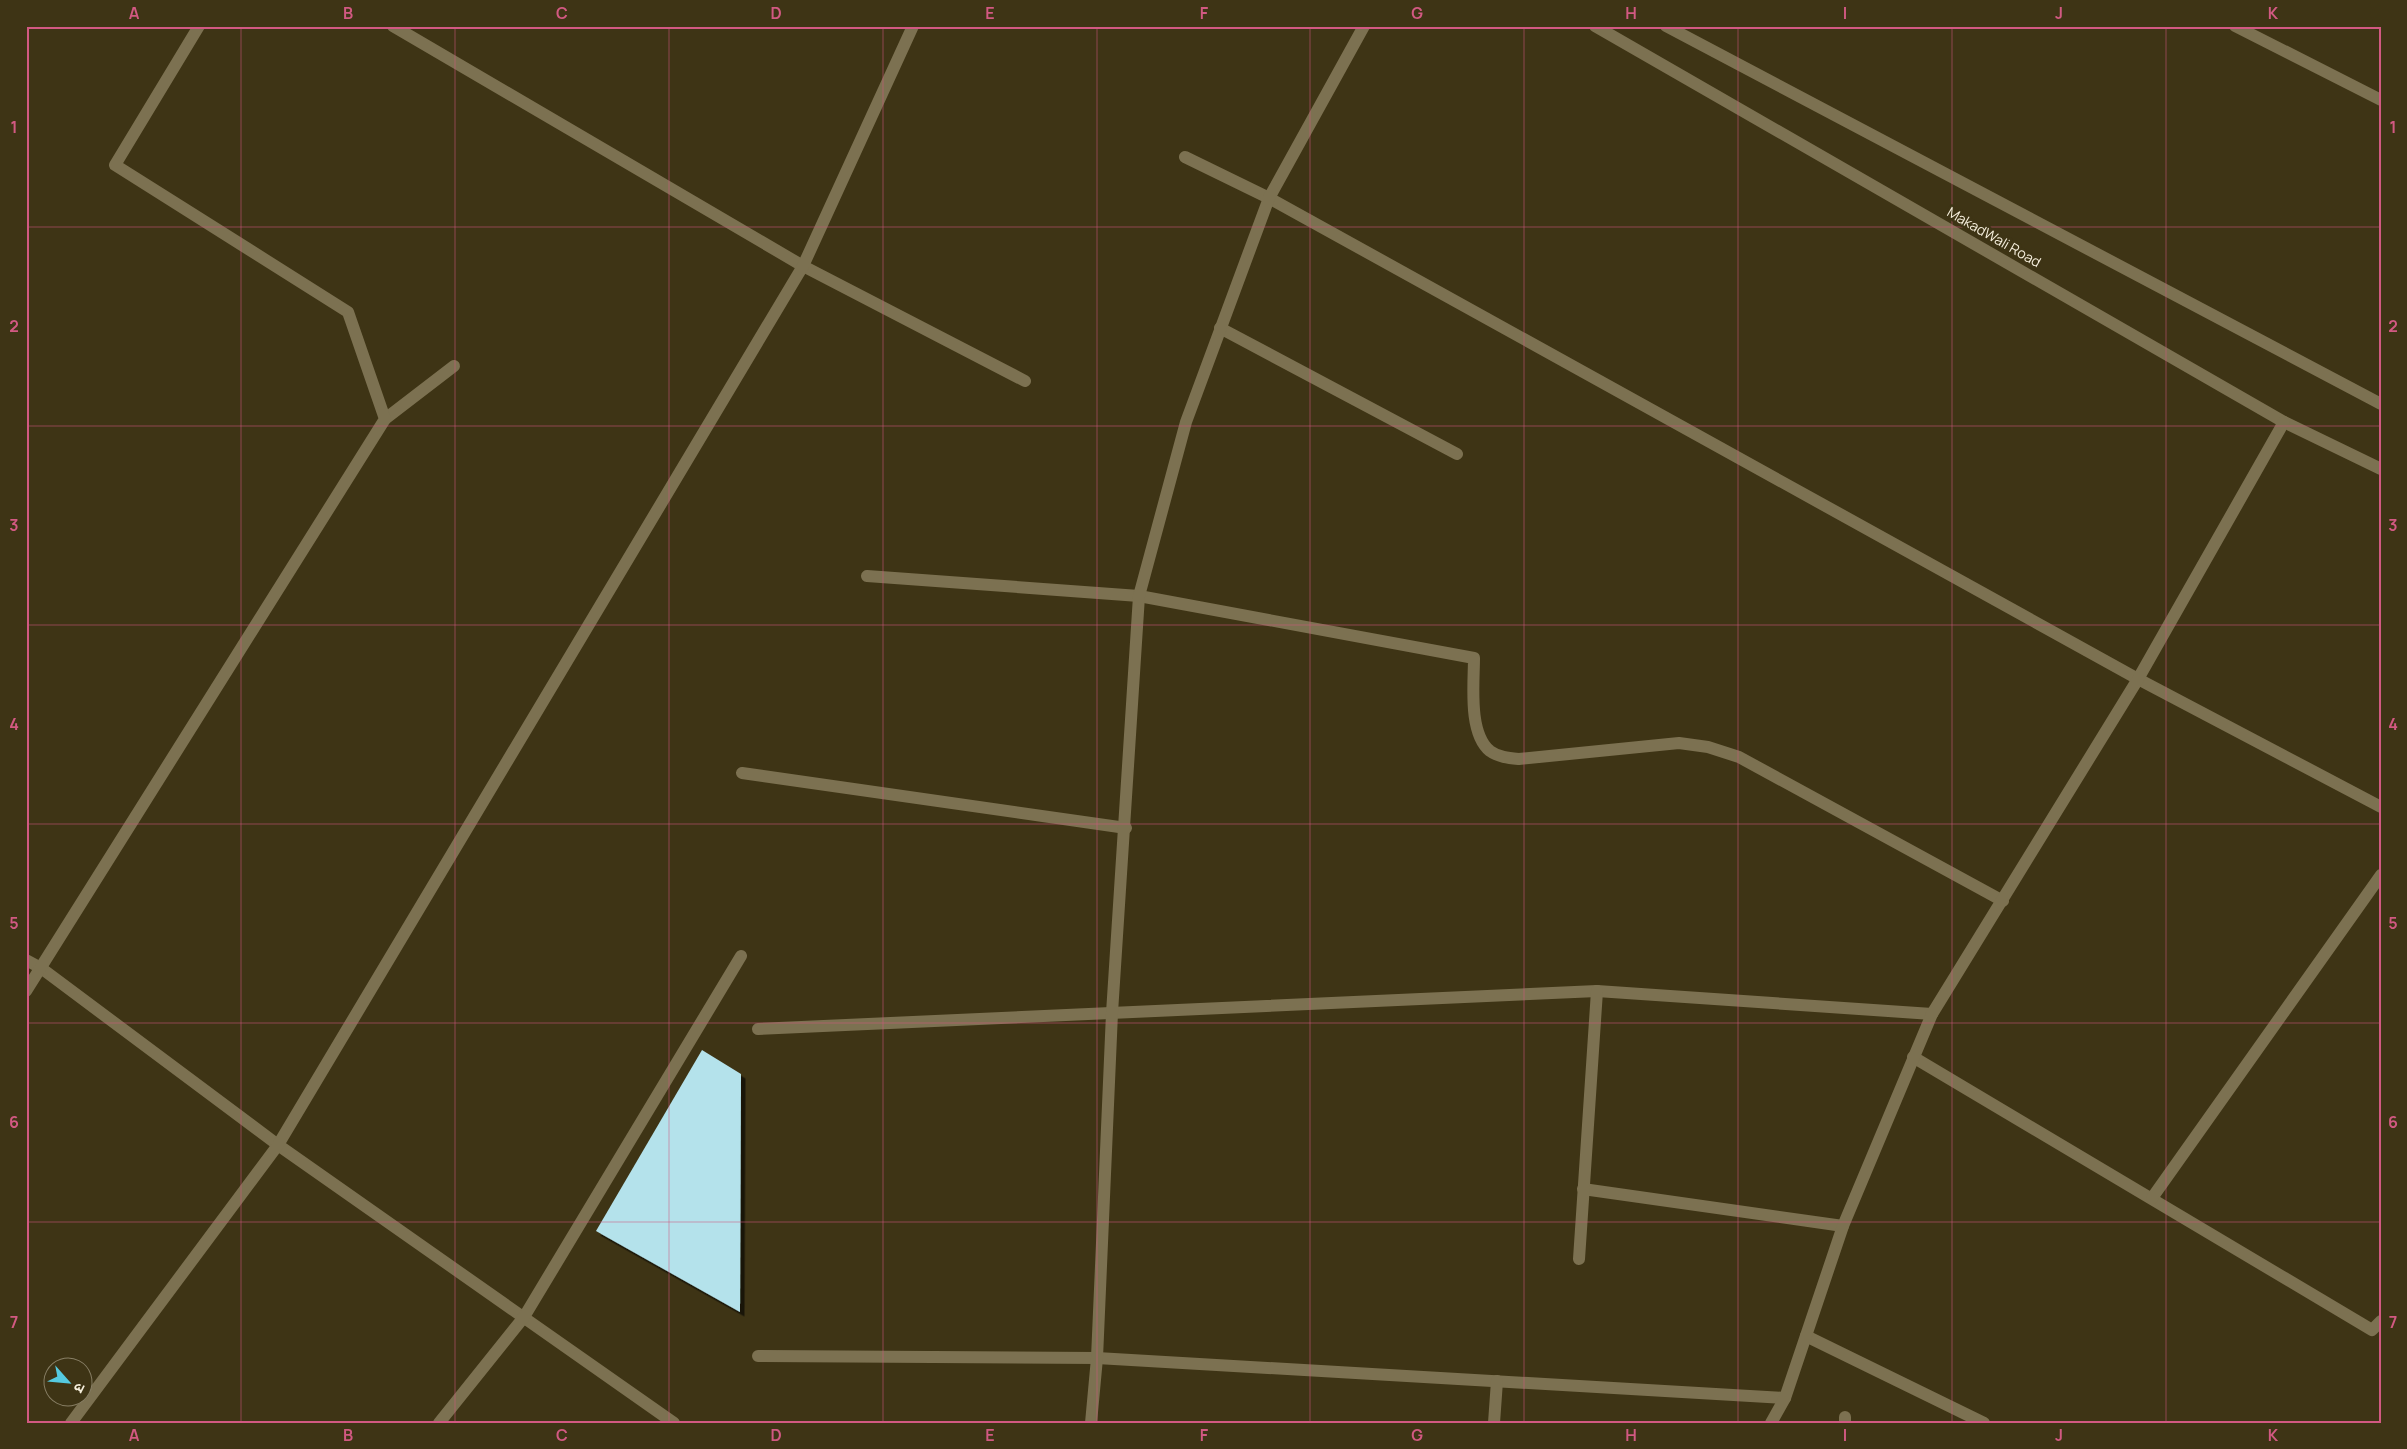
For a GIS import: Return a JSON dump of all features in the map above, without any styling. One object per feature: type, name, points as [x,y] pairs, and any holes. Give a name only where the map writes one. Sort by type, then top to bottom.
[{"type":"street","points":[[198,26],[115,165],[348,312],[385,419]]},
{"type":"street","points":[[393,26],[803,266],[1026,381]]},
{"type":"street","points":[[71,1423],[278,1145],[803,266],[913,26]]},
{"type":"street","points":[[1091,1423],[1097,1358],[1112,1014],[1126,828],[1139,596],[1186,422],[1269,198],[1364,26]]},
{"type":"street","name":"MakadWali Road","points":[[1595,26],[2284,422],[2381,469]]},
{"type":"street","points":[[1666,26],[2381,404]]},
{"type":"street","points":[[2235,26],[2381,100]]},
{"type":"street","points":[[1185,157],[1269,198],[2138,679],[2381,807]]},
{"type":"street","points":[[1220,328],[1458,454]]},
{"type":"street","points":[[26,991],[385,419],[454,366]]},
{"type":"street","points":[[1771,1423],[1785,1398],[1843,1226],[1932,1014],[2138,679],[2284,422]]},
{"type":"street","points":[[867,576],[1139,596],[1474,658],[1474,722],[1481,741],[1490,751],[1503,757],[1519,759],[1680,743],[1708,747],[1739,756],[2003,901]]},
{"type":"street","points":[[742,773],[1126,828]]},
{"type":"street","points":[[2152,1198],[2381,875]]},
{"type":"street","points":[[439,1423],[524,1317],[740,956]]},
{"type":"street","points":[[26,960],[41,968],[278,1145],[674,1423]]},
{"type":"street","points":[[758,1029],[1597,991],[1932,1014]]},
{"type":"street","points":[[1579,1259],[1597,991]]},
{"type":"street","points":[[1913,1057],[2372,1330],[2381,1321]]},
{"type":"street","points":[[1584,1188],[1843,1226]]},
{"type":"street","points":[[1806,1336],[1984,1423]]},
{"type":"street","points":[[758,1356],[1097,1358],[1785,1398]]},
{"type":"street","points":[[1494,1423],[1497,1381]]},
{"type":"building","points":[[702,1050],[741,1074],[740,1312],[596,1231]]}]
